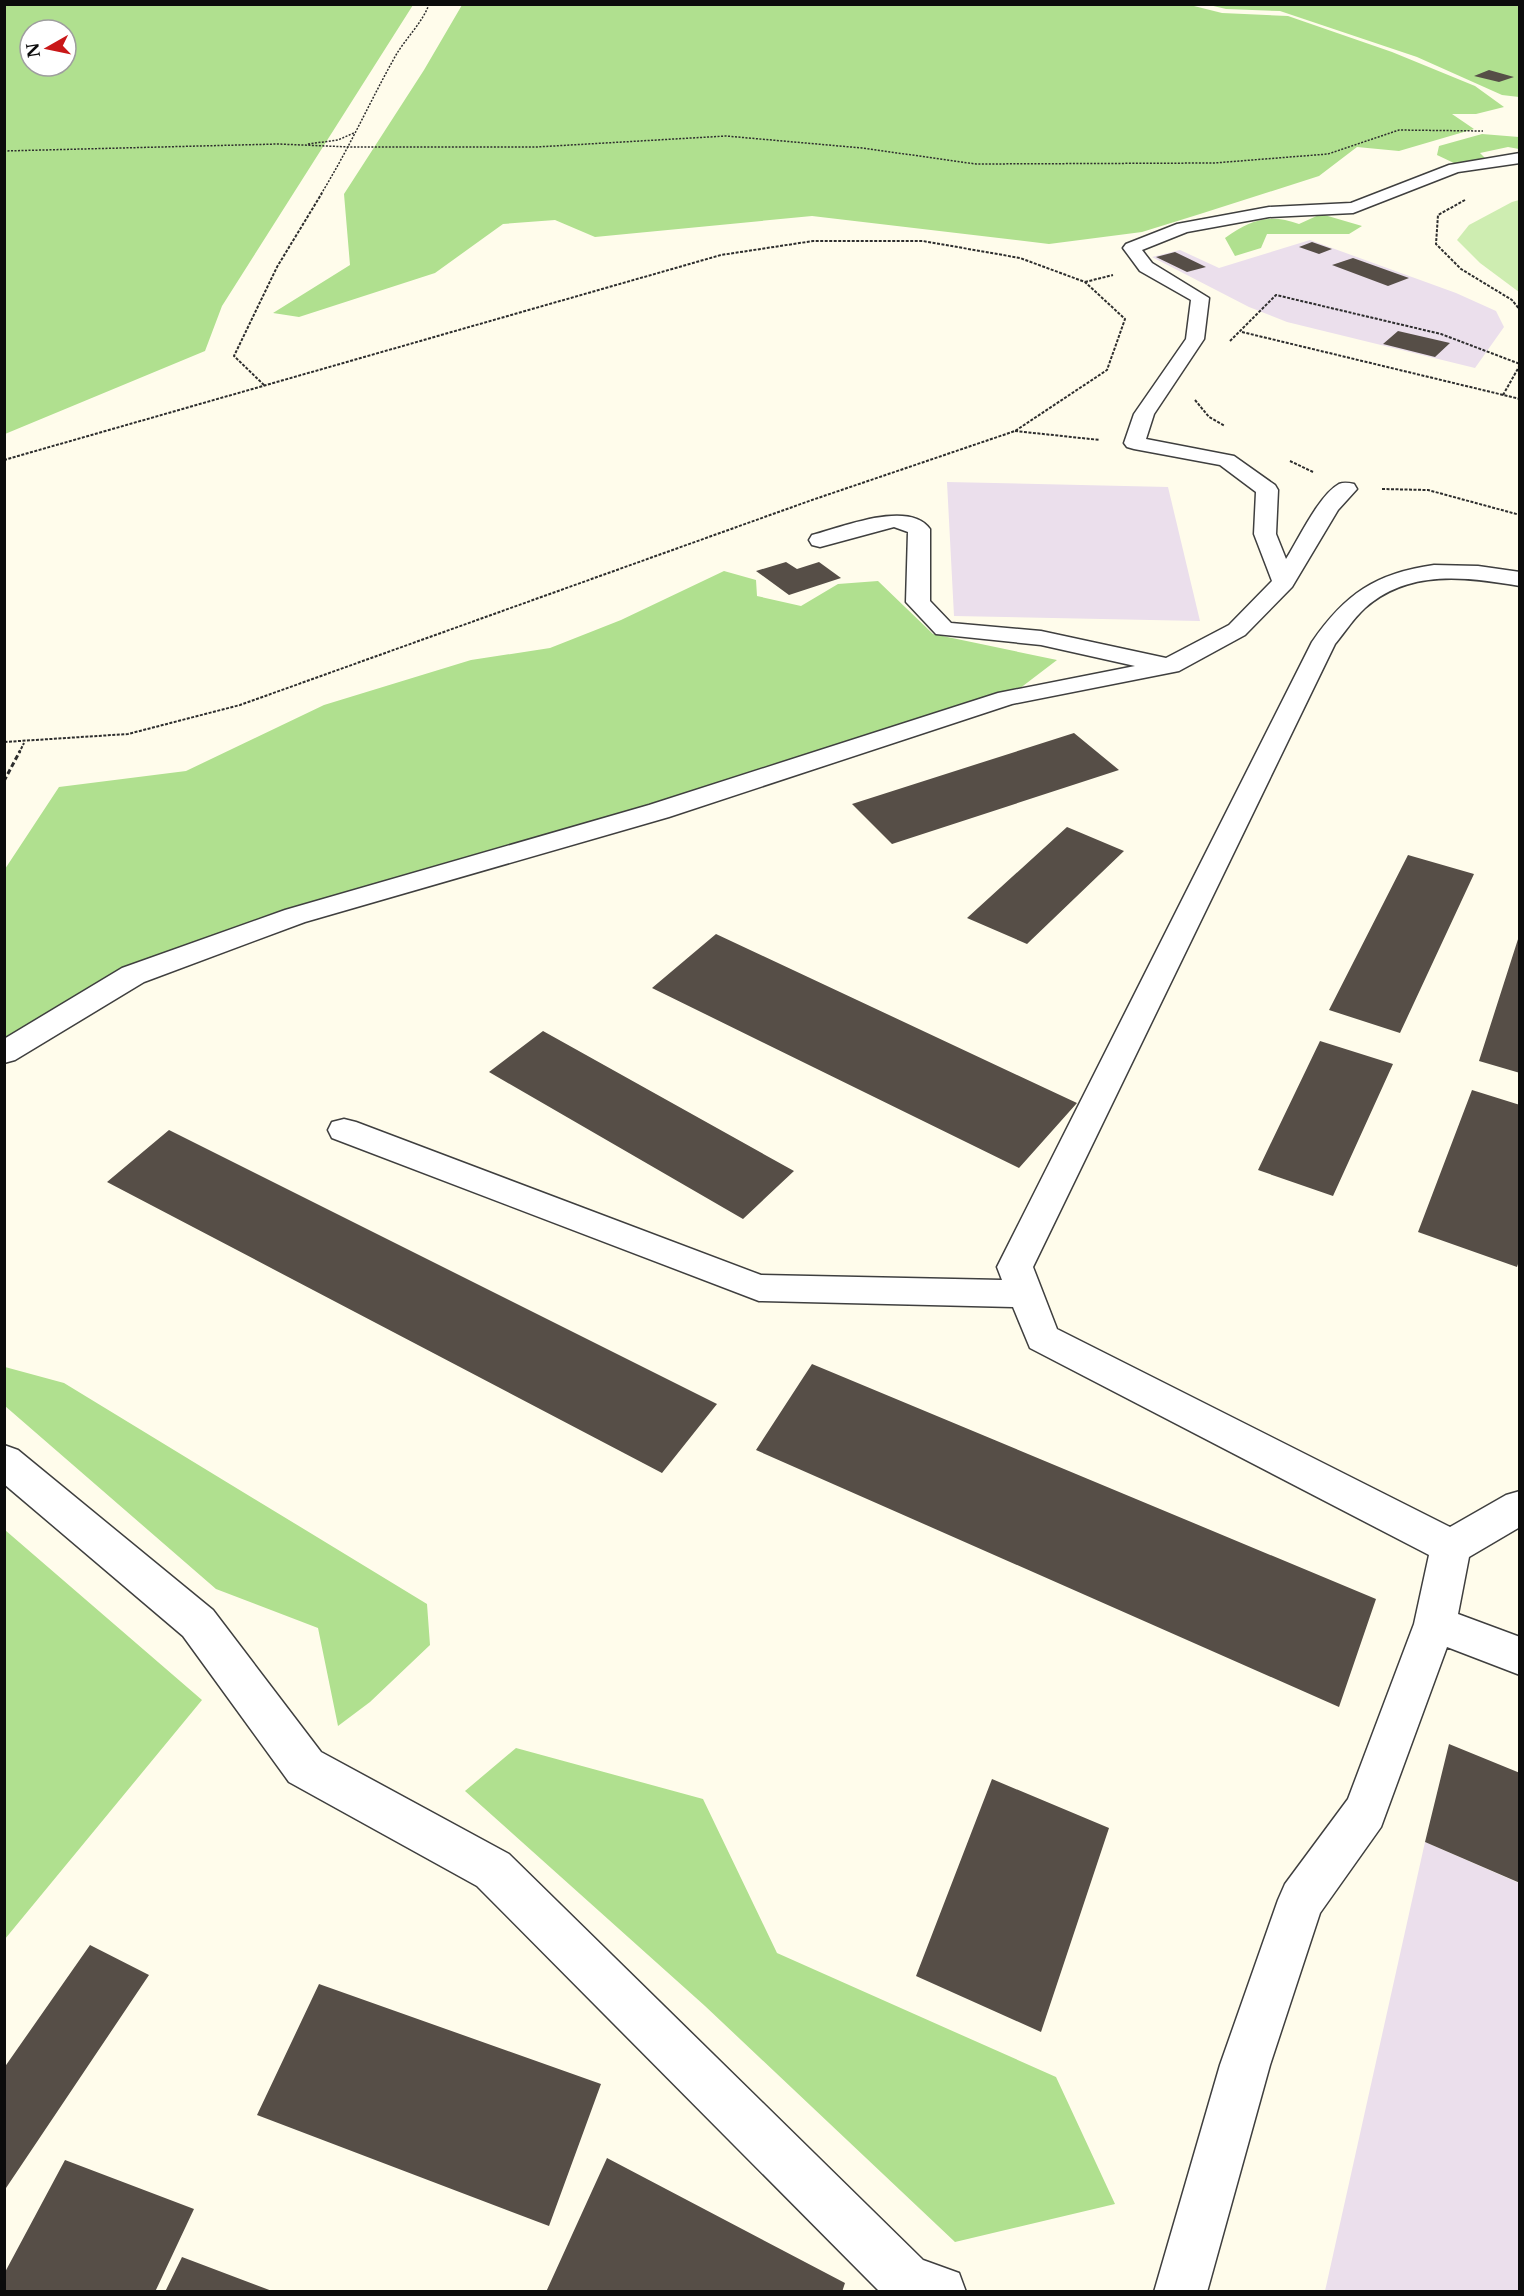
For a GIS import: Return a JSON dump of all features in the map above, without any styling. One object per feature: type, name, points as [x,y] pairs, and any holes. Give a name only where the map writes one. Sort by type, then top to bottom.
[{"type":"street","points":[[1284,582],[1265,534],[1267,490],[1227,460],[1134,443],[1144,414],[1195,339],[1200,298],[1146,267],[1132,248],[1194,226],[1269,212],[1353,208],[1455,168],[1520,158]]},
{"type":"street","points":[[4,1053],[133,975],[295,916],[659,811],[1007,698],[1170,666],[1237,630],[1284,582],[1329,507],[1346,489]]},
{"type":"street","points":[[820,540],[895,520],[919,529],[918,602],[944,628],[1041,638],[1170,666]]},
{"type":"street","points":[[1451,1547],[1043,1338],[1015,1267],[1324,642],[1357,602],[1390,579],[1436,571],[1520,579]]},
{"type":"street","points":[[344,1130],[759,1288],[1026,1294]]},
{"type":"street","points":[[4,1461],[198,1623],[305,1767],[493,1870],[907,2281],[940,2292]]},
{"type":"street","points":[[1180,2292],[1245,2065],[1300,1900],[1365,1812],[1435,1624],[1451,1547],[1520,1507]]},
{"type":"street","points":[[1435,1624],[1520,1656]]},
{"type":"path","points":[[264,386],[234,356],[277,267],[350,147],[406,36],[426,13],[429,4]]},
{"type":"path","points":[[4,151],[298,145],[536,147],[726,136],[862,148],[976,164],[1214,163],[1328,154],[1399,130],[1486,131]]},
{"type":"path","points":[[298,145],[338,140],[357,131]]},
{"type":"path","points":[[1466,199],[1438,214],[1436,244],[1461,270],[1512,300],[1520,310]]},
{"type":"path","points":[[4,460],[721,255],[813,241],[923,241],[1020,258],[1085,282],[1125,319],[1107,370],[1015,431],[812,500],[240,705],[128,734],[4,742]]},
{"type":"path","points":[[1225,345],[1242,332],[1257,310],[1276,295],[1441,334],[1520,364],[1503,395]]},
{"type":"path","points":[[1242,332],[1520,399]]},
{"type":"path","points":[[1191,394],[1209,417],[1229,429]]},
{"type":"path","points":[[1015,431],[1134,443]]},
{"type":"path","points":[[1288,460],[1346,489],[1428,490],[1520,514]]},
{"type":"path","points":[[4,781],[24,742]]},
{"type":"shaded area","points":[[1310,240],[1456,293],[1496,311],[1504,327],[1475,368],[1287,322],[1249,307],[1152,257],[1180,250],[1219,268]]},
{"type":"shaded area","points":[[947,482],[1168,487],[1200,621],[954,616]]},
{"type":"shaded area","points":[[1425,1842],[1519,1883],[1519,2291],[1325,2291]]},
{"type":"green space","points":[[5,4],[413,5],[222,306],[205,351],[5,434]]},
{"type":"green space","points":[[462,5],[1190,5],[1222,13],[1288,16],[1392,52],[1475,86],[1504,107],[1476,114],[1452,114],[1474,129],[1399,151],[1357,147],[1319,176],[1142,232],[1049,244],[812,216],[595,237],[555,220],[503,224],[435,273],[299,317],[273,313],[350,265],[344,194],[424,70]]},
{"type":"green space","points":[[1209,5],[1519,5],[1519,97],[1502,95],[1417,57],[1280,11],[1226,9]]},
{"type":"green space","points":[[1482,134],[1519,137],[1519,149],[1508,147],[1480,153],[1488,161],[1456,164],[1437,155],[1439,146]]},
{"type":"green space","points":[[1520,200],[1519,292],[1480,263],[1457,240],[1469,225]]},
{"type":"green space","points":[[1321,214],[1362,226],[1349,234],[1267,234],[1261,248],[1235,256],[1225,238],[1260,220],[1278,219],[1299,224]]},
{"type":"green space","points":[[724,571],[756,580],[757,596],[801,606],[838,584],[878,581],[933,634],[1057,660],[1007,698],[295,916],[5,1041],[5,869],[59,787],[186,771],[324,705],[471,660],[550,648],[621,620]]},
{"type":"green space","points":[[5,1367],[64,1383],[427,1604],[430,1645],[370,1702],[338,1726],[318,1628],[216,1589],[5,1406]]},
{"type":"green space","points":[[5,1530],[202,1700],[5,1939]]},
{"type":"green space","points":[[516,1748],[703,1799],[777,1953],[1056,2077],[1115,2204],[955,2242],[705,2006],[465,1791]]},
{"type":"building","points":[[1489,70],[1514,77],[1499,82],[1474,76]]},
{"type":"building","points":[[1312,242],[1332,249],[1319,254],[1299,247]]},
{"type":"building","points":[[1175,252],[1206,267],[1187,272],[1156,257]]},
{"type":"building","points":[[1353,258],[1409,278],[1388,286],[1332,265]]},
{"type":"building","points":[[1398,331],[1450,343],[1435,357],[1383,344]]},
{"type":"building","points":[[786,562],[797,569],[819,562],[841,578],[789,595],[756,571]]},
{"type":"building","points":[[1074,733],[1119,770],[892,844],[852,804]]},
{"type":"building","points":[[1067,827],[1124,851],[1027,944],[967,918]]},
{"type":"building","points":[[1408,855],[1474,874],[1400,1033],[1329,1010]]},
{"type":"building","points":[[716,934],[1077,1103],[1019,1168],[652,988]]},
{"type":"building","points":[[1520,936],[1520,1073],[1479,1061]]},
{"type":"building","points":[[543,1031],[794,1171],[743,1219],[489,1072]]},
{"type":"building","points":[[1320,1041],[1393,1064],[1333,1196],[1258,1170]]},
{"type":"building","points":[[1472,1090],[1520,1105],[1520,1258],[1517,1267],[1418,1232]]},
{"type":"building","points":[[169,1130],[717,1404],[662,1473],[107,1182]]},
{"type":"building","points":[[812,1364],[1376,1599],[1339,1707],[756,1450]]},
{"type":"building","points":[[1449,1744],[1520,1773],[1520,1883],[1425,1842]]},
{"type":"building","points":[[992,1779],[1109,1828],[1041,2032],[916,1976]]},
{"type":"building","points":[[90,1945],[149,1975],[4,2191],[4,2068]]},
{"type":"building","points":[[319,1984],[601,2084],[549,2226],[257,2115]]},
{"type":"building","points":[[607,2158],[845,2283],[842,2292],[546,2292]]},
{"type":"building","points":[[65,2160],[194,2209],[155,2292],[4,2292],[4,2274]]},
{"type":"building","points":[[182,2257],[272,2291],[272,2292],[165,2292]]}]
